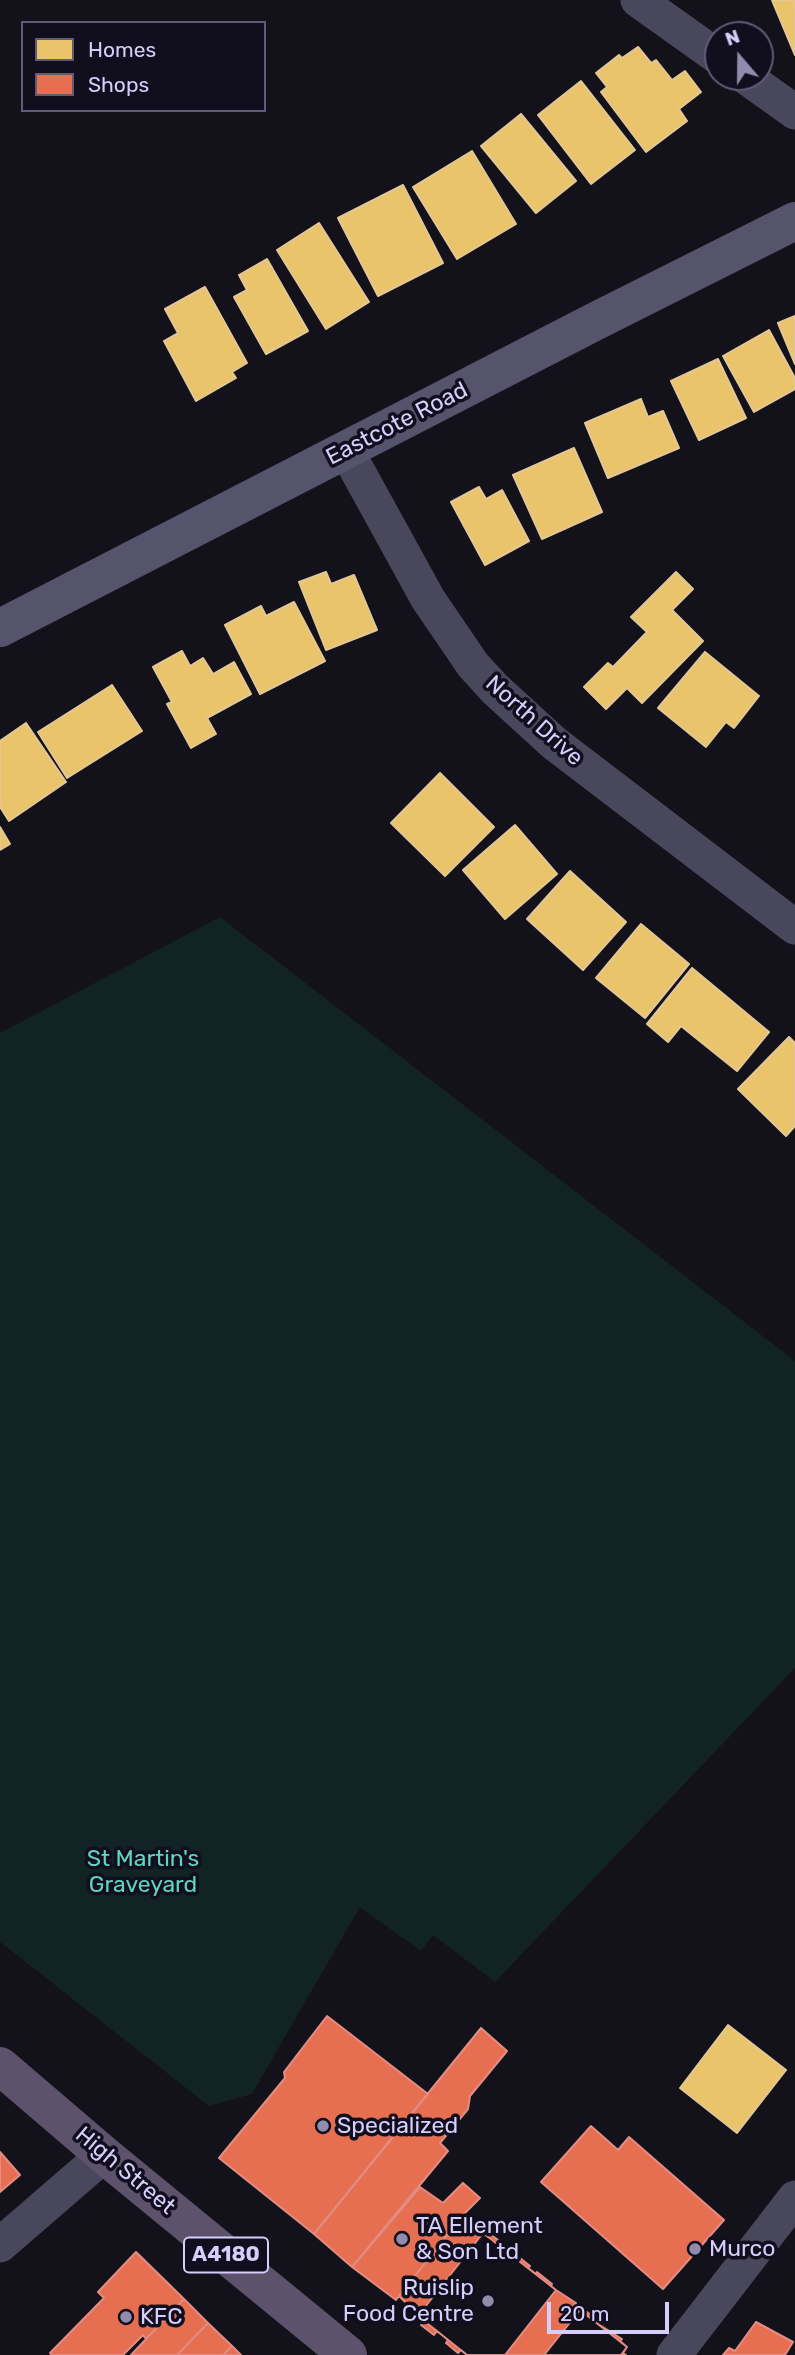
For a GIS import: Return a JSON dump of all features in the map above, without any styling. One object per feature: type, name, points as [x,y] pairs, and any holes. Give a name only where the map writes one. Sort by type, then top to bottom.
[{"type":"main road","name":"Eastcote Road","points":[[0,628],[795,221]]},
{"type":"main road","name":"High Street","points":[[0,2066],[348,2355]]},
{"type":"street","points":[[638,0],[704,47]]},
{"type":"street","points":[[766,91],[795,112]]},
{"type":"street","name":"North Drive","points":[[346,450],[428,599],[473,665],[495,689],[554,743],[795,927]]},
{"type":"street","points":[[0,2245],[104,2155]]},
{"type":"street","points":[[674,2355],[795,2198]]},
{"type":"green space","name":"St Martin's Graveyard","points":[[220,917],[795,1361],[795,1668],[495,1982],[433,1935],[421,1951],[360,1907],[252,2094],[209,2106],[0,1942],[0,1033]]},
{"type":"building: Homes","points":[[772,0],[795,0],[795,55]]},
{"type":"building: Homes","points":[[638,47],[651,63],[656,60],[672,80],[685,71],[701,92],[679,109],[687,121],[646,152],[601,92],[607,87],[596,73],[619,55],[622,58]]},
{"type":"building: Homes","points":[[581,81],[635,150],[591,184],[538,115]]},
{"type":"building: Homes","points":[[521,114],[576,181],[536,213],[481,146]]},
{"type":"building: Homes","points":[[472,151],[516,224],[457,259],[413,187]]},
{"type":"building: Homes","points":[[403,185],[443,263],[378,296],[338,218]]},
{"type":"building: Homes","points":[[319,223],[369,302],[326,329],[277,250]]},
{"type":"building: Homes","points":[[267,259],[308,331],[266,354],[234,297],[247,290],[239,275]]},
{"type":"building: Homes","points":[[205,287],[247,363],[232,372],[236,378],[196,401],[164,341],[178,333],[165,309]]},
{"type":"building: Homes","points":[[795,316],[795,364],[778,323]]},
{"type":"building: Homes","points":[[769,330],[795,378],[795,389],[754,412],[723,356]]},
{"type":"building: Homes","points":[[718,359],[746,418],[699,440],[671,381]]},
{"type":"building: Homes","points":[[641,399],[648,417],[663,411],[679,448],[608,478],[585,423]]},
{"type":"building: Homes","points":[[574,448],[602,512],[542,539],[513,475]]},
{"type":"building: Homes","points":[[479,487],[486,499],[502,490],[529,541],[485,565],[451,502]]},
{"type":"building: Homes","points":[[326,572],[331,584],[354,575],[377,630],[326,650],[299,582]]},
{"type":"building: Homes","points":[[676,572],[693,589],[672,610],[703,641],[642,703],[627,688],[606,709],[584,687],[608,663],[613,667],[647,632],[631,617]]},
{"type":"building: Homes","points":[[294,602],[325,661],[260,694],[225,625],[261,606],[266,616]]},
{"type":"building: Homes","points":[[182,651],[190,666],[203,658],[213,674],[234,662],[251,694],[207,718],[216,734],[191,748],[167,704],[172,702],[153,667]]},
{"type":"building: Homes","points":[[705,652],[759,696],[734,728],[726,722],[706,747],[658,708]]},
{"type":"building: Homes","points":[[112,685],[142,731],[67,778],[38,732]]},
{"type":"building: Homes","points":[[26,723],[66,782],[9,821],[0,807],[0,741]]},
{"type":"building: Homes","points":[[440,773],[494,827],[445,876],[391,823]]},
{"type":"building: Homes","points":[[515,825],[557,874],[505,919],[463,870]]},
{"type":"building: Homes","points":[[0,827],[10,844],[0,850]]},
{"type":"building: Homes","points":[[570,871],[626,922],[583,970],[527,919]]},
{"type":"building: Homes","points":[[641,924],[689,964],[645,1018],[596,978]]},
{"type":"building: Homes","points":[[692,968],[769,1032],[737,1071],[681,1026],[668,1042],[647,1024]]},
{"type":"building: Homes","points":[[789,1037],[795,1043],[795,1126],[786,1136],[738,1089]]},
{"type":"building: Homes","points":[[728,2025],[786,2070],[737,2133],[680,2088]]},
{"type":"building: Shops","name":"Specialized","points":[[327,2016],[428,2094],[314,2234],[219,2158],[285,2078],[284,2072]]},
{"type":"building: Shops","points":[[481,2028],[507,2051],[470,2096],[468,2109],[440,2143],[448,2151],[352,2267],[314,2234]]},
{"type":"building: Shops","points":[[591,2126],[618,2150],[629,2137],[724,2220],[663,2289],[541,2182]]},
{"type":"building: Shops","points":[[0,2152],[20,2175],[0,2192]]},
{"type":"building: Shops","points":[[463,2183],[480,2198],[462,2216],[396,2300],[352,2267],[420,2187],[443,2203]]},
{"type":"building: Shops","points":[[462,2216],[488,2237],[490,2234],[506,2246],[504,2249],[513,2257],[515,2254],[530,2266],[528,2268],[576,2303],[574,2305],[585,2314],[587,2312],[598,2324],[622,2339],[620,2341],[627,2347],[623,2353],[626,2355],[467,2355],[461,2350],[458,2353],[437,2331],[434,2335],[421,2325],[424,2321],[418,2316],[421,2312],[416,2308],[414,2311],[399,2296]]},
{"type":"building: Shops","name":"Ruislip Food Centre","points":[[483,2233],[556,2290],[505,2355],[467,2355],[418,2316]]},
{"type":"building: Shops","name":"KFC","points":[[136,2252],[184,2299],[146,2339],[143,2335],[123,2355],[52,2355],[50,2353],[104,2298],[98,2292]]},
{"type":"building: Shops","points":[[184,2299],[208,2323],[177,2355],[131,2355]]},
{"type":"building: Shops","points":[[580,2310],[627,2347],[621,2355],[544,2355]]},
{"type":"building: Shops","points":[[756,2322],[793,2342],[785,2355],[723,2355],[729,2348],[735,2351]]},
{"type":"building: Shops","points":[[208,2323],[232,2346],[223,2355],[177,2355]]},
{"type":"building: Shops","points":[[232,2346],[241,2355],[223,2355]]},
{"type":"place","name":"Specialized","points":[[323,2126]]},
{"type":"place","name":"TA Ellement & Son Ltd","points":[[402,2239]]},
{"type":"place","name":"Murco","points":[[695,2249]]},
{"type":"place","name":"Ruislip Food Centre","points":[[488,2301]]},
{"type":"place","name":"KFC","points":[[126,2317]]}]
